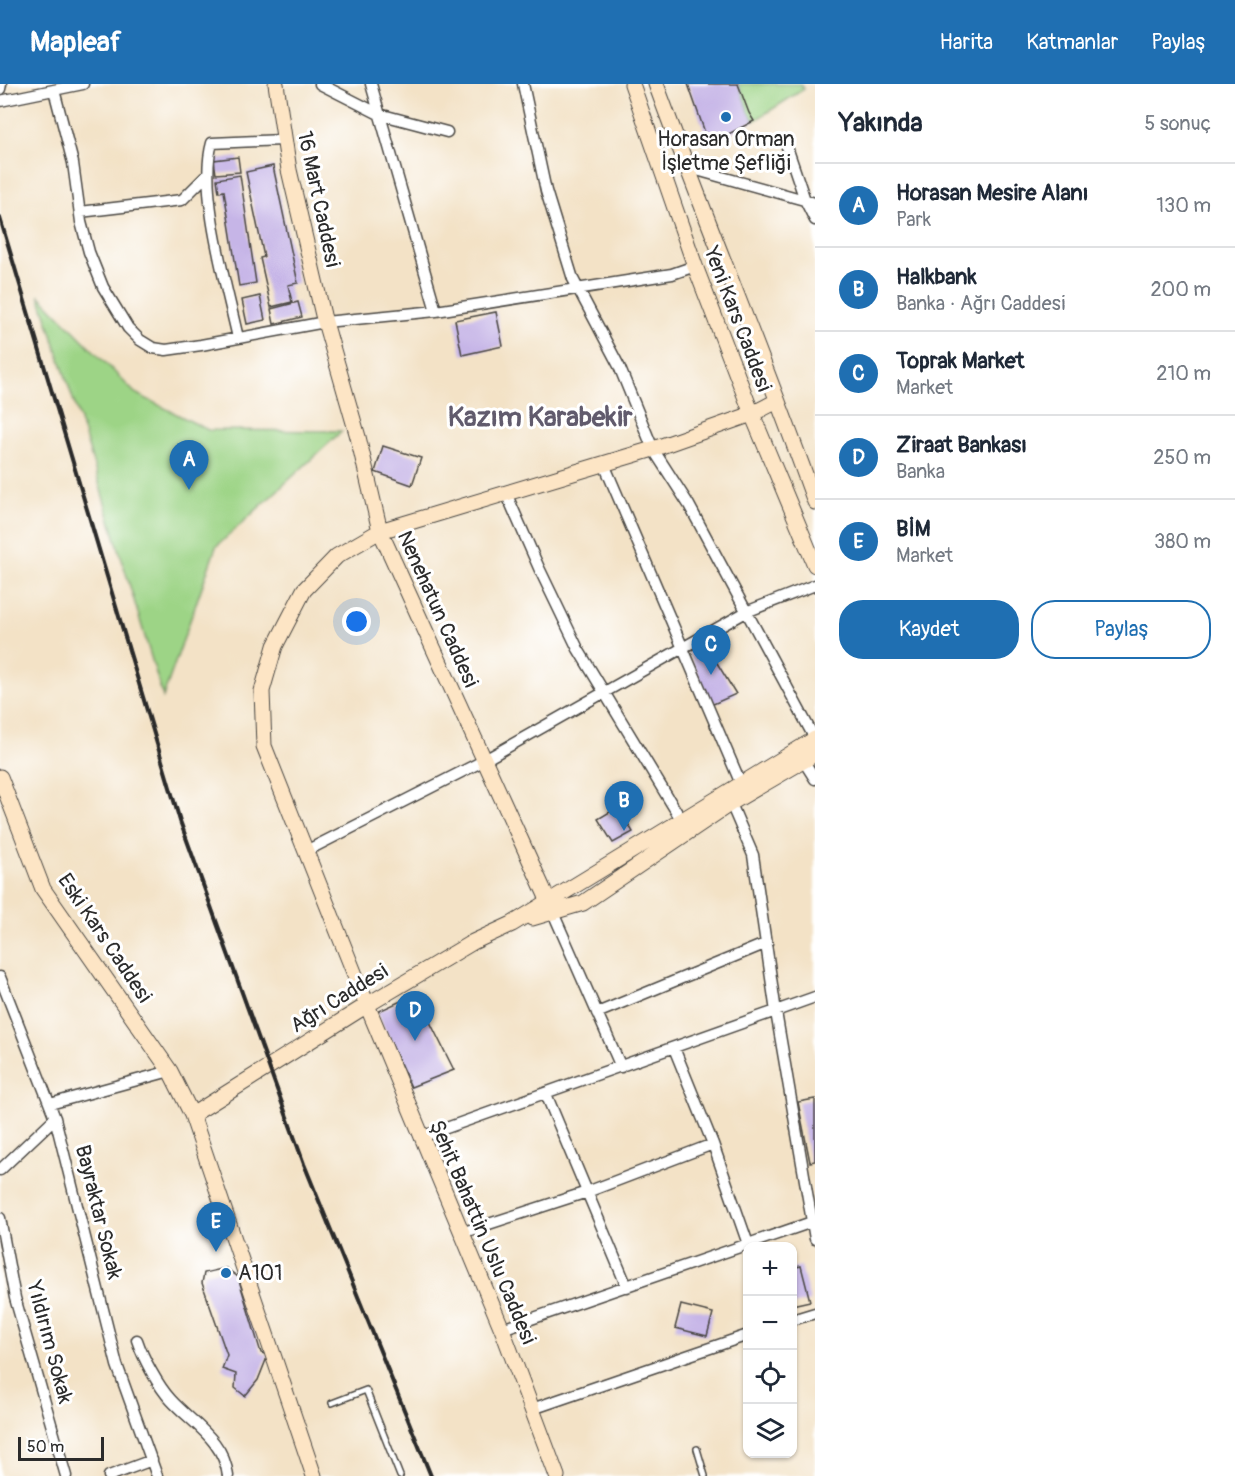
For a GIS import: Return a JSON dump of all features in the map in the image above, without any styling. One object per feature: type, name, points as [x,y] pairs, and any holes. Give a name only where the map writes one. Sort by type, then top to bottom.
[{"type":"street","points":[[0,89],[1,84]]},
{"type":"street","points":[[0,101],[83,84]]},
{"type":"street","name":"16 Mart Caddesi","points":[[276,84],[283,140],[325,322]]},
{"type":"street","points":[[320,84],[380,114],[447,132]]},
{"type":"street","points":[[370,84],[436,311]]},
{"type":"street","points":[[523,84],[546,191],[573,279],[619,366],[653,449],[689,505],[815,739]]},
{"type":"street","name":"Yeni Kars Caddesi","points":[[632,84],[695,266],[752,414],[815,565]]},
{"type":"street","name":"Yeni Kars Caddesi","points":[[656,84],[815,502]]},
{"type":"street","points":[[54,90],[73,163],[89,252],[103,287],[128,328],[140,340],[153,348],[166,350],[325,322],[436,311],[672,274],[695,266]]},
{"type":"street","points":[[238,338],[217,242],[207,175],[208,156],[212,143],[283,140]]},
{"type":"street","points":[[785,141],[815,220]]},
{"type":"street","points":[[686,167],[810,202]]},
{"type":"street","points":[[80,212],[182,200],[207,175]]},
{"type":"street","name":"Nenehatun Caddesi","points":[[325,322],[380,531],[550,907]]},
{"type":"street","name":"Şehit Bahattin Uslu Caddesi","points":[[557,1476],[502,1329],[367,1005],[264,746],[262,691],[275,646],[304,590],[337,556],[380,531],[653,449],[752,414],[777,401]]},
{"type":"street","points":[[604,464],[741,784]]},
{"type":"street","points":[[506,493],[578,649],[682,821]]},
{"type":"street","points":[[306,850],[483,761],[746,612],[815,585]]},
{"type":"street","name":"Ağrı Caddesi","points":[[550,907],[583,903],[728,798],[741,784],[815,739]]},
{"type":"street","points":[[809,757],[815,779]]},
{"type":"street","name":"Ağrı Caddesi","points":[[192,1115],[367,1005],[473,942],[550,907],[682,821],[809,757]]},
{"type":"street","name":"Eski Kars Caddesi","points":[[0,777],[43,889],[170,1071],[192,1115],[314,1476]]},
{"type":"street","points":[[728,798],[753,855],[776,1012],[815,1239]]},
{"type":"street","points":[[550,907],[621,1067]]},
{"type":"street","points":[[597,1013],[767,944]]},
{"type":"street","name":"Bayraktar Sokak","points":[[0,977],[55,1118],[117,1365],[157,1476]]},
{"type":"street","points":[[421,1137],[815,998]]},
{"type":"street","points":[[674,1048],[713,1144],[747,1242]]},
{"type":"street","points":[[50,1104],[170,1071]]},
{"type":"street","points":[[546,1094],[627,1287]]},
{"type":"street","points":[[0,1170],[55,1118]]},
{"type":"street","points":[[461,1233],[587,1192],[713,1144]]},
{"type":"street","name":"Yıldırım Sokak","points":[[0,1218],[15,1298],[66,1476]]},
{"type":"street","points":[[754,1242],[812,1222]]},
{"type":"street","points":[[502,1329],[743,1246]]},
{"type":"street","points":[[797,1318],[815,1313]]},
{"type":"street","points":[[532,1409],[743,1336]]},
{"type":"street","points":[[137,1340],[143,1357],[168,1398],[198,1424],[222,1452],[228,1476]]},
{"type":"street","points":[[109,1476],[152,1460]]},
{"type":"lane","points":[[332,1403],[366,1390],[400,1476]]},
{"type":"lane","points":[[697,1449],[705,1476]]},
{"type":"green space","points":[[738,84],[801,84],[804,89],[754,121]]},
{"type":"green space","points":[[39,295],[135,393],[208,430],[342,431],[216,547],[163,697],[84,433]]},
{"type":"building","name":"Horasan Orman İşletme Şefliği","points":[[688,84],[738,84],[754,121],[709,144]]},
{"type":"building","points":[[238,157],[240,172],[216,174],[214,160]]},
{"type":"building","points":[[273,166],[298,283],[288,285],[292,302],[271,307],[260,258],[264,257],[246,172]]},
{"type":"building","points":[[240,175],[256,283],[239,286],[224,191],[219,192],[217,179]]},
{"type":"building","points":[[260,296],[265,320],[247,324],[242,300]]},
{"type":"building","points":[[298,302],[302,317],[274,324],[271,309]]},
{"type":"building","points":[[496,312],[503,346],[462,355],[455,320]]},
{"type":"building","points":[[383,446],[421,458],[412,485],[375,472]]},
{"type":"building","points":[[706,645],[736,694],[711,705],[688,651]]},
{"type":"building","points":[[618,807],[633,832],[613,843],[598,819]]},
{"type":"building","points":[[416,994],[454,1070],[411,1087],[377,1012]]},
{"type":"building","points":[[815,1099],[815,1161],[810,1162],[798,1102]]},
{"type":"building","points":[[801,1266],[810,1301],[797,1304],[797,1296],[797,1267]]},
{"type":"building","points":[[226,1268],[238,1277],[261,1353],[268,1355],[258,1380],[245,1396],[235,1388],[236,1374],[222,1369],[227,1355],[202,1283],[204,1273]]},
{"type":"building","points":[[681,1305],[713,1313],[707,1336],[675,1328]]},
{"type":"railway","points":[[0,218],[180,821],[304,1164],[431,1476]]},
{"type":"place","name":"Horasan Orman İşletme Şefliği","points":[[726,117]]},
{"type":"place","name":"Horasan Mesire Alanı","points":[[189,490]]},
{"type":"place","name":"Toprak Market","points":[[711,675]]},
{"type":"place","name":"Halkbank","points":[[624,831]]},
{"type":"place","name":"Ziraat Bankası","points":[[415,1041]]},
{"type":"place","name":"BİM","points":[[216,1252]]},
{"type":"place","name":"A101","points":[[226,1273]]},
{"type":"district","name":"Kazım Karabekir","points":[[540,417]]}]
